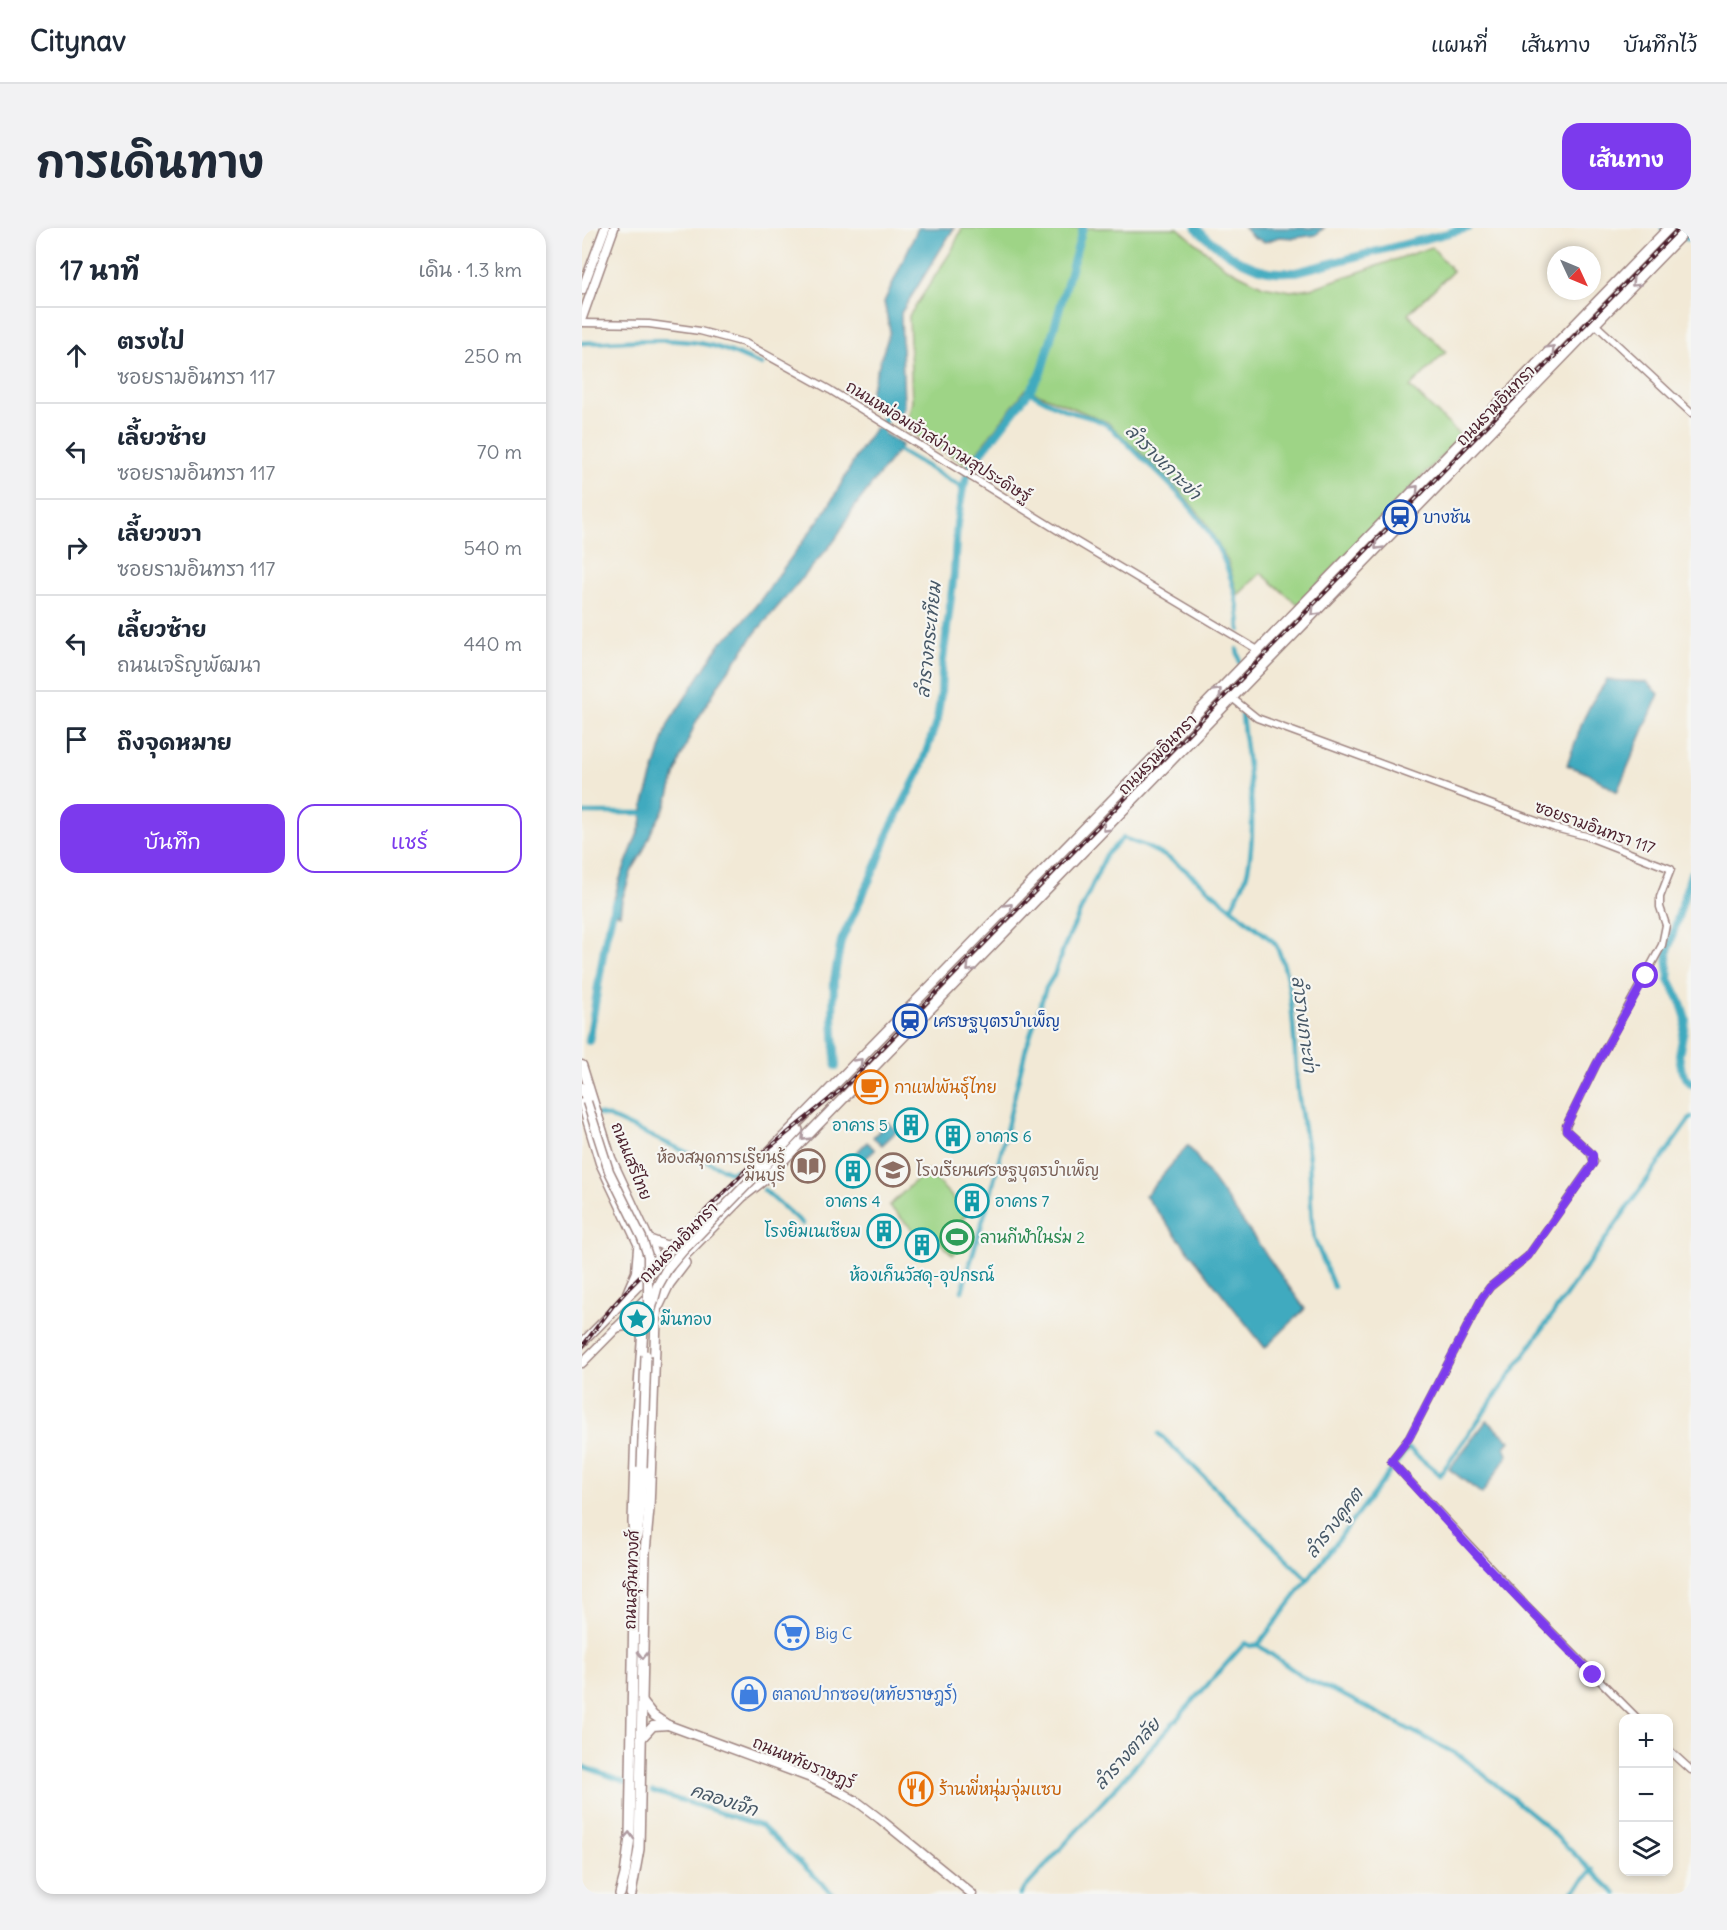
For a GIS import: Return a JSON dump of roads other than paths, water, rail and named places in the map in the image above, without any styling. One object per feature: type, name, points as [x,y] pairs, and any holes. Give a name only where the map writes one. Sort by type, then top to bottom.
[{"type":"highway","name":"ถนนรามอินทรา","points":[[645,1299],[760,1177],[1232,698],[1688,228]]},
{"type":"highway","name":"ถนนรามอินทรา","points":[[646,1278],[1666,232]]},
{"type":"highway","points":[[1342,563],[1353,573]]},
{"type":"highway","points":[[657,1312],[669,1284],[681,1267],[760,1177],[818,1104]]},
{"type":"highway","points":[[635,1550],[640,1517],[647,1326],[657,1287],[667,1269],[683,1250],[760,1177]]},
{"type":"highway","points":[[707,1215],[716,1223]]},
{"type":"highway","points":[[650,1240],[666,1246],[680,1242]]},
{"type":"highway","name":"ถนนสุวินทวงศ์","points":[[620,1894],[630,1837],[635,1550],[633,1522],[639,1369],[647,1326],[657,1312],[658,1266]]},
{"type":"highway","name":"ถนนสุวินทวงศ์","points":[[631,1894],[639,1849],[645,1552],[649,1509],[654,1366],[647,1326],[646,1278]]},
{"type":"highway","points":[[639,1369],[648,1359],[653,1360],[654,1366]]},
{"type":"main road","points":[[582,290],[605,228]]},
{"type":"main road","points":[[582,318],[614,228]]},
{"type":"main road","name":"ถนนเสรีไทย","points":[[582,1065],[588,1104],[587,1118],[600,1163],[638,1241],[646,1278]]},
{"type":"main road","points":[[582,1087],[606,1164],[642,1238],[648,1256],[650,1273],[647,1326],[638,1328],[627,1325],[616,1329]]},
{"type":"main road","name":"ถนนเสรีไทย","points":[[588,1104],[602,1128],[621,1180],[650,1240],[658,1266]]},
{"type":"main road","points":[[610,1184],[616,1185],[621,1180]]},
{"type":"main road","points":[[623,1302],[636,1272],[638,1241]]},
{"type":"main road","points":[[582,1343],[646,1278]]},
{"type":"main road","points":[[582,1363],[645,1299]]},
{"type":"main road","name":"ถนนหทัยราษฎร์","points":[[642,1701],[653,1715],[669,1725],[811,1778],[842,1793],[880,1819],[972,1894]]},
{"type":"main road","points":[[641,1739],[653,1726],[669,1725]]},
{"type":"street","name":"ถนนหม่อมเจ้าสง่างามสุประดิษฐ์","points":[[582,322],[649,324],[735,339],[830,390],[1258,650]]},
{"type":"street","points":[[1595,324],[1691,413]]},
{"type":"street","name":"ซอยรามอินทรา 117","points":[[1232,698],[1257,718],[1555,828],[1586,836],[1671,870],[1660,897],[1660,907],[1666,925],[1662,945],[1596,1065],[1566,1126],[1566,1130],[1593,1155],[1594,1162],[1528,1256],[1490,1287],[1482,1298],[1394,1465],[1484,1563],[1631,1714]]},
{"type":"street","points":[[1673,1754],[1691,1770]]},
{"type":"water","points":[[918,228],[954,228],[901,313],[904,407],[898,422],[875,408],[870,392],[890,331],[884,302]]},
{"type":"water","points":[[1244,228],[1324,228],[1316,235],[1294,238],[1279,237],[1265,242],[1253,237]]},
{"type":"water","points":[[875,428],[902,445],[853,509],[835,540],[756,632],[719,684],[696,722],[679,762],[666,806],[632,870],[620,914],[611,911],[619,881],[641,825],[644,803],[668,724],[722,641],[737,629],[761,599],[828,507]]},
{"type":"water","points":[[1607,680],[1647,682],[1659,694],[1617,792],[1591,775],[1567,765],[1583,720]]},
{"type":"water","points":[[888,1122],[897,1131],[882,1145],[873,1137]]},
{"type":"water","points":[[867,1142],[875,1150],[863,1161],[856,1153]]},
{"type":"water","points":[[1188,1145],[1305,1309],[1265,1348],[1145,1196]]},
{"type":"water","points":[[1487,1420],[1510,1441],[1505,1447],[1508,1455],[1482,1494],[1449,1469]]},
{"type":"waterway","name":"ลำรางกระเทียม","points":[[836,1066],[833,1017],[834,980],[841,941],[877,864],[889,831],[920,770],[937,720],[954,574],[957,523],[963,488],[971,466],[1029,392],[1041,373],[1083,228]]},
{"type":"waterway","points":[[1196,228],[1238,260],[1271,272],[1296,272],[1468,228]]},
{"type":"waterway","points":[[1664,228],[1691,239]]},
{"type":"waterway","points":[[582,343],[689,342],[719,348],[762,365]]},
{"type":"waterway","name":"ลำรางเกาะข่า","points":[[1029,392],[1060,408],[1105,424],[1180,495],[1196,514],[1222,555],[1231,578],[1240,630]]},
{"type":"waterway","points":[[877,442],[889,406]]},
{"type":"waterway","points":[[893,447],[963,488]]},
{"type":"waterway","name":"ลำรางเกาะข่า","points":[[1237,649],[1240,663]]},
{"type":"waterway","name":"ลำรางเกาะข่า","points":[[1242,715],[1251,792],[1251,850],[1247,874],[1231,908],[1274,942],[1286,973],[1292,1010],[1300,1108],[1308,1151],[1314,1238],[1334,1287]]},
{"type":"waterway","points":[[582,813],[648,813]]},
{"type":"waterway","points":[[962,1291],[992,1189],[1026,1048],[1046,988],[1054,975],[1064,947],[1106,855],[1123,838],[1145,846],[1183,868],[1231,908]]},
{"type":"waterway","points":[[1691,874],[1667,954],[1669,979],[1686,1019],[1679,1055],[1682,1072],[1691,1084]]},
{"type":"waterway","points":[[589,1041],[606,937],[615,903]]},
{"type":"waterway","points":[[597,1114],[607,1116],[730,1172],[740,1169],[742,1171]]},
{"type":"waterway","name":"ลำรางคูคต","points":[[1616,1894],[1537,1818],[1462,1757],[1345,1696],[1306,1679],[1258,1645],[1408,1448],[1440,1475],[1691,1117]]},
{"type":"waterway","points":[[764,1190],[803,1224]]},
{"type":"waterway","points":[[1159,1434],[1308,1580]]},
{"type":"waterway","name":"ลำรางตาลัย","points":[[1020,1894],[1245,1643],[1250,1646],[1258,1645]]},
{"type":"waterway","name":"คลองเจ๊ก","points":[[582,1766],[627,1783]]},
{"type":"waterway","name":"คลองเจ๊ก","points":[[652,1791],[762,1826],[833,1894]]},
{"type":"waterway","points":[[1571,1894],[1593,1870]]},
{"type":"railway","points":[[582,1347],[629,1288],[765,1151],[842,1089],[862,1069],[1679,228]]},
{"type":"place","name":"บางชัน","points":[[1400,517]]},
{"type":"place","name":"เศรษฐบุตรบำเพ็ญ","points":[[910,1021]]},
{"type":"place","name":"กาแฟพันธ์ุไทย","points":[[871,1087]]},
{"type":"place","name":"อาคาร 5","points":[[911,1125]]},
{"type":"place","name":"อาคาร 6","points":[[953,1136]]},
{"type":"place","name":"ห้องสมุดการเรียนรู้ มีนบุรี","points":[[808,1166]]},
{"type":"place","name":"โรงเรียนเศรษฐบุตรบำเพ็ญ","points":[[893,1170]]},
{"type":"place","name":"อาคาร 4","points":[[853,1171]]},
{"type":"place","name":"อาคาร 7","points":[[972,1201]]},
{"type":"place","name":"โรงยิมเนเซียม","points":[[884,1231]]},
{"type":"place","name":"ลานกีฬาในร่ม 2","points":[[957,1237]]},
{"type":"place","name":"ห้องเก็นวัสดุ-อุปกรณ์","points":[[922,1245]]},
{"type":"place","name":"มีนทอง","points":[[637,1319]]},
{"type":"place","name":"Big C","points":[[792,1633]]},
{"type":"place","name":"ตลาดปากซอย(หทัยราษฎร์)","points":[[749,1694]]},
{"type":"place","name":"ร้านพี่หนุ่มจุ่มแซบ","points":[[916,1789]]}]
